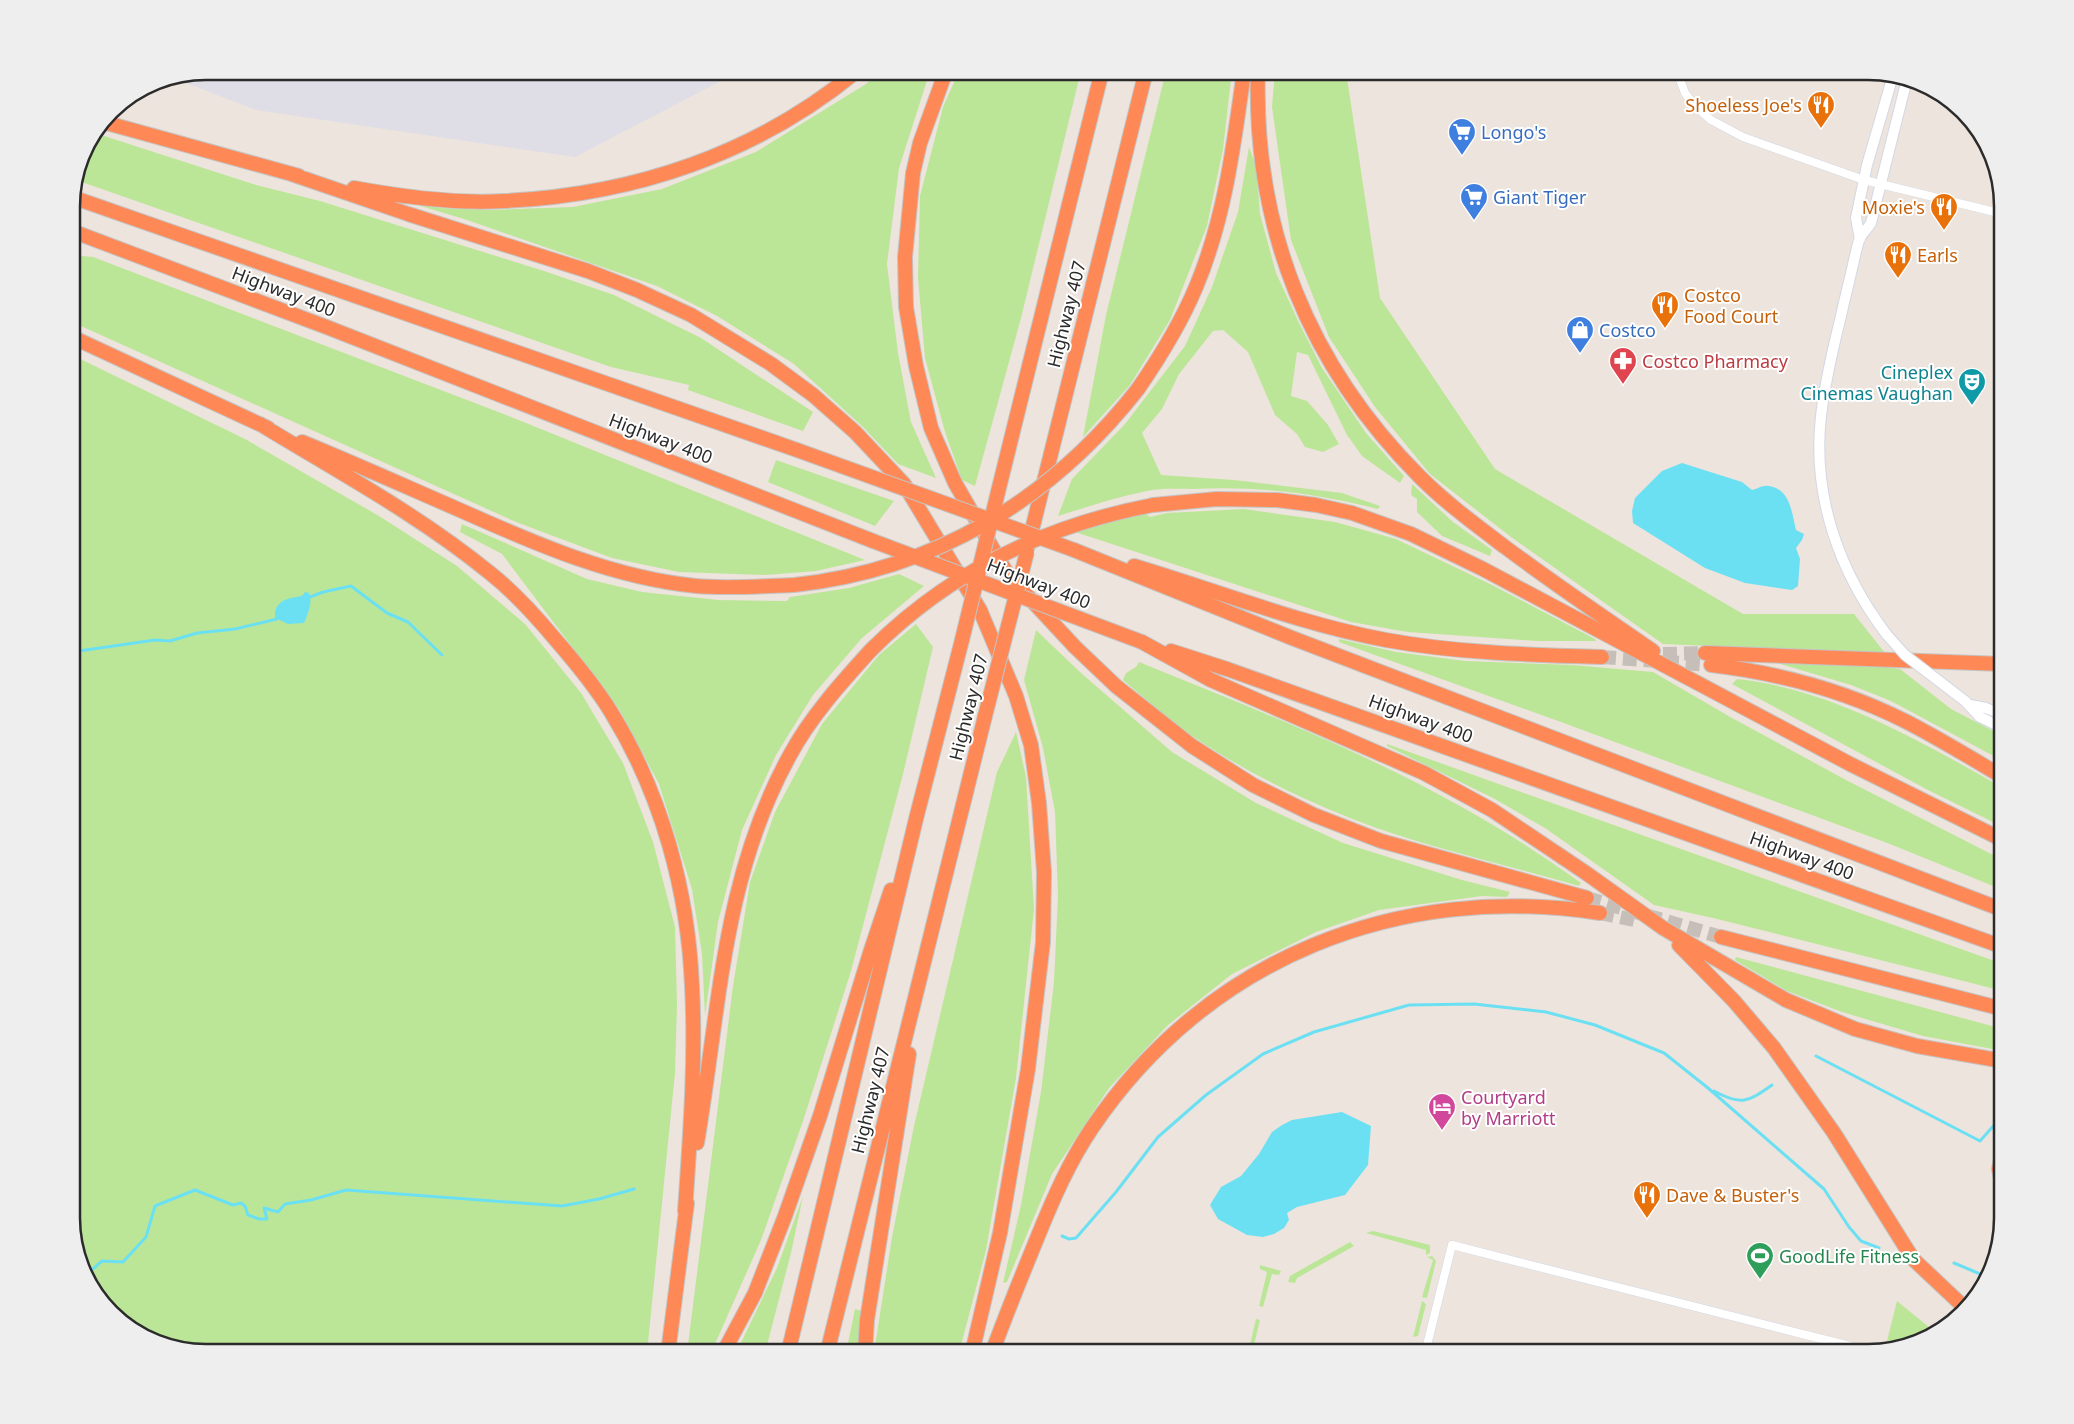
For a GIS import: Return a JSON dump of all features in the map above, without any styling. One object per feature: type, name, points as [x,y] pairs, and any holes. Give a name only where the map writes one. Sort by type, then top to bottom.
[{"type":"highway","points":[[111,124],[291,174],[345,186],[401,196],[503,202],[561,197],[619,187],[681,170],[736,148],[793,117],[844,80]]},
{"type":"highway","points":[[943,80],[920,142],[913,173],[905,257],[906,307],[916,366],[931,428],[955,482],[1008,575],[1075,647],[1116,686],[1192,746],[1253,785],[1314,815],[1381,840],[1586,898]]},
{"type":"highway","name":"Highway 407","points":[[790,1344],[916,818],[962,640],[1100,80]]},
{"type":"highway","name":"Highway 407","points":[[829,1344],[1144,80]]},
{"type":"highway","points":[[80,341],[260,424],[562,553],[653,579],[695,586],[745,587],[794,585],[836,579],[902,562],[949,544],[984,525],[1027,497],[1070,463],[1108,425],[1138,389],[1176,329],[1196,287],[1212,245],[1228,176],[1243,80]]},
{"type":"highway","points":[[1258,80],[1258,129],[1262,167],[1275,232],[1285,264],[1310,324],[1351,395],[1398,454],[1448,502],[1522,560],[1703,684]]},
{"type":"highway","points":[[291,174],[637,290],[691,315],[771,364],[813,395],[855,432],[904,484],[980,610],[1016,696],[1031,744],[1039,803],[1044,872],[1043,942],[1028,1069],[1000,1233],[974,1344]]},
{"type":"highway","name":"Highway 400","points":[[80,200],[797,450],[1074,550],[1292,638],[1994,907]]},
{"type":"highway","name":"Highway 400","points":[[80,234],[329,328],[873,541],[1142,642],[1227,669],[1994,943]]},
{"type":"highway","points":[[260,424],[410,516],[490,573],[537,617],[576,663],[610,711],[628,742],[643,773],[665,831],[679,880],[687,928],[692,985],[693,1032],[685,1211]]},
{"type":"highway","points":[[669,1344],[685,1211],[706,1089],[730,919],[740,876],[769,795],[791,753],[827,701],[871,650],[933,597],[969,572],[1035,539],[1077,523],[1153,505],[1217,499],[1277,500],[1316,505],[1377,521],[1460,556],[1850,764],[1994,836]]},
{"type":"highway","points":[[1074,550],[1163,575],[1320,624],[1387,640],[1475,651],[1602,657]]},
{"type":"highway","points":[[1142,642],[1216,683],[1424,773],[1492,810],[1586,873],[1663,928],[1786,1000],[1855,1029],[1917,1046],[1994,1060]]},
{"type":"highway","points":[[1994,664],[1708,659],[1794,680],[1856,700],[1906,722],[1994,772]]},
{"type":"highway","points":[[728,1344],[755,1293],[785,1216],[820,1116],[870,953],[916,818]]},
{"type":"highway","points":[[995,1344],[1063,1176],[1091,1129],[1122,1085],[1159,1047],[1192,1018],[1238,984],[1289,956],[1330,938],[1372,924],[1410,915],[1446,909],[1515,905],[1600,913]]},
{"type":"highway","points":[[1663,928],[1716,981],[1774,1048],[1834,1133],[1913,1259],[1960,1304]]},
{"type":"highway","points":[[1721,937],[1994,1007]]},
{"type":"highway","points":[[866,1344],[867,1320],[889,1191],[921,972]]},
{"type":"street","points":[[1680,80],[1685,93],[1694,105],[1711,120],[1743,137],[1880,185],[1994,212]]},
{"type":"street","points":[[1860,239],[1856,218],[1864,180],[1891,82]]},
{"type":"street","points":[[1905,86],[1871,223],[1860,239],[1834,345],[1821,416],[1820,470],[1824,497],[1840,555],[1855,588],[1870,613],[1905,655],[1968,703],[1980,717],[1994,724]]},
{"type":"street","points":[[1968,703],[1994,711]]},
{"type":"street","points":[[1427,1344],[1452,1245],[1842,1344]]},
{"type":"shaded area","points":[[198,80],[723,80],[575,157],[256,110],[183,82]]},
{"type":"green space","points":[[870,80],[927,80],[899,168],[887,264],[898,353],[911,422],[936,478],[898,464],[863,427],[794,364],[717,316],[657,286],[464,219],[414,204],[441,208],[489,210],[573,207],[662,189],[756,152]]},
{"type":"green space","points":[[955,80],[1079,80],[1021,318],[975,486],[962,480],[945,432],[925,358],[918,278],[920,196],[943,107]]},
{"type":"green space","points":[[1164,80],[1231,80],[1223,149],[1207,226],[1170,320],[1130,385],[1083,437],[1106,315]]},
{"type":"green space","points":[[1274,80],[1347,80],[1380,298],[1495,469],[1743,614],[1854,614],[1885,653],[1663,644],[1511,537],[1430,474],[1375,407],[1329,337],[1291,240],[1272,107]]},
{"type":"green space","points":[[102,135],[256,185],[320,201],[544,271],[614,295],[701,338],[813,412],[803,431],[688,390],[689,385],[611,367],[82,182],[93,150]]},
{"type":"green space","points":[[1249,147],[1256,166],[1260,214],[1276,273],[1299,323],[1322,368],[1366,433],[1404,476],[1400,483],[1362,456],[1347,435],[1308,355],[1297,352],[1291,396],[1307,401],[1328,425],[1339,444],[1323,452],[1305,447],[1297,434],[1275,415],[1248,352],[1223,330],[1213,331],[1179,374],[1162,409],[1142,433],[1161,475],[1234,480],[1342,493],[1380,506],[1378,509],[1286,492],[1241,489],[1170,489],[1152,490],[1124,496],[1058,516],[1072,479],[1125,424],[1185,346],[1212,287],[1238,212]]},
{"type":"green space","points":[[80,255],[93,257],[501,413],[865,560],[816,571],[766,575],[679,572],[612,558],[516,522],[80,326]]},
{"type":"green space","points":[[80,359],[245,439],[379,516],[457,566],[525,624],[581,693],[623,763],[653,842],[675,927],[677,1005],[675,1073],[648,1344],[190,1343],[166,1337],[136,1323],[123,1313],[106,1295],[90,1266],[82,1242],[80,1226]]},
{"type":"green space","points":[[776,460],[894,501],[875,526],[768,482]]},
{"type":"green space","points":[[1412,484],[1453,522],[1492,550],[1490,556],[1442,536],[1417,512],[1417,499],[1411,495]]},
{"type":"green space","points":[[1244,509],[1335,522],[1396,539],[1490,584],[1596,641],[1537,641],[1408,632],[1351,622],[1072,531],[1145,513],[1150,517],[1167,513]]},
{"type":"green space","points":[[462,524],[587,579],[642,592],[718,600],[787,601],[790,597],[849,588],[899,574],[924,586],[862,638],[813,695],[776,755],[742,830],[718,922],[705,1016],[702,954],[692,889],[659,784],[619,709],[502,554],[460,532]]},
{"type":"green space","points":[[916,624],[933,647],[903,774],[851,971],[803,1121],[761,1240],[715,1344],[688,1344],[733,986],[750,882],[775,812],[822,724],[879,655]]},
{"type":"green space","points":[[1036,630],[1081,673],[1172,752],[1256,803],[1343,843],[1462,880],[1510,892],[1507,897],[1482,896],[1379,910],[1316,932],[1232,974],[1168,1025],[1109,1088],[1052,1174],[1007,1282],[1003,1283],[1021,1205],[1041,1092],[1054,982],[1058,896],[1055,812],[1043,748],[1024,680]]},
{"type":"green space","points":[[1339,639],[1396,652],[1465,661],[1572,665],[1653,672],[1732,718],[1846,780],[1994,855],[1994,886],[1890,844],[1339,642]]},
{"type":"green space","points":[[1139,662],[1302,729],[1421,785],[1506,833],[1581,883],[1579,886],[1382,830],[1307,800],[1259,776],[1190,734],[1123,680],[1126,673],[1136,667]]},
{"type":"green space","points":[[1802,662],[1900,669],[1951,709],[1994,731],[1994,756],[1891,701],[1851,685],[1777,663]]},
{"type":"green space","points":[[1737,679],[1807,694],[1875,720],[1941,753],[1994,783],[1994,823],[1926,789],[1732,684]]},
{"type":"green space","points":[[1016,732],[1026,777],[1034,909],[1016,1078],[986,1250],[961,1344],[875,1344],[892,1237],[914,1126],[997,772]]},
{"type":"green space","points":[[1387,744],[1994,961],[1994,989],[1654,905],[1545,828],[1493,798],[1387,746]]},
{"type":"green space","points":[[1736,957],[1994,1027],[1994,1049],[1923,1036],[1842,1012],[1787,991],[1735,960]]},
{"type":"green space","points":[[803,1196],[791,1253],[767,1344],[740,1344],[777,1268]]},
{"type":"green space","points":[[1373,1231],[1430,1245],[1430,1253],[1426,1255],[1426,1250],[1366,1233]]},
{"type":"green space","points":[[1350,1242],[1354,1246],[1297,1278],[1295,1283],[1288,1282],[1290,1276]]},
{"type":"green space","points":[[1432,1256],[1436,1261],[1427,1298],[1422,1297],[1433,1260],[1427,1257]]},
{"type":"green space","points":[[1260,1265],[1281,1271],[1279,1275],[1272,1274],[1263,1307],[1259,1306],[1267,1272],[1260,1269]]},
{"type":"green space","points":[[1422,1301],[1426,1304],[1418,1336],[1413,1337]]},
{"type":"green space","points":[[1897,1301],[1930,1328],[1908,1337],[1887,1343]]},
{"type":"green space","points":[[855,1309],[865,1312],[860,1344],[848,1344]]},
{"type":"green space","points":[[1256,1319],[1260,1320],[1254,1344],[1250,1344]]},
{"type":"water","points":[[1682,463],[1742,482],[1752,490],[1766,486],[1781,491],[1789,502],[1796,530],[1804,534],[1796,548],[1800,559],[1798,586],[1792,590],[1745,583],[1705,568],[1633,523],[1632,511],[1635,498],[1662,471]]},
{"type":"water","points":[[305,592],[309,593],[310,608],[304,623],[288,624],[275,618],[275,612],[279,604],[287,599],[302,596]]},
{"type":"water","points":[[1342,1112],[1371,1126],[1368,1165],[1345,1195],[1297,1207],[1287,1213],[1289,1220],[1284,1228],[1274,1234],[1263,1237],[1247,1235],[1218,1219],[1210,1205],[1221,1187],[1241,1176],[1259,1154],[1272,1132],[1292,1120]]},
{"type":"waterway","points":[[310,597],[351,586],[387,613],[408,622],[442,655]]},
{"type":"waterway","points":[[80,651],[155,640],[170,641],[197,633],[235,629],[277,619]]},
{"type":"waterway","points":[[1062,1236],[1069,1239],[1076,1238],[1116,1192],[1158,1137],[1206,1095],[1263,1054],[1314,1032],[1409,1005],[1474,1004],[1546,1012],[1595,1025],[1664,1053],[1708,1088],[1824,1189],[1849,1227],[1861,1241],[1879,1248]]},
{"type":"waterway","points":[[1816,1056],[1980,1141],[1994,1125]]},
{"type":"waterway","points":[[1714,1091],[1731,1099],[1744,1100],[1757,1095],[1772,1085]]},
{"type":"waterway","points":[[92,1270],[102,1261],[123,1262],[146,1237],[155,1206],[195,1190],[233,1205],[241,1203],[245,1206],[248,1215],[259,1219],[267,1219],[264,1208],[278,1212],[285,1204],[311,1200],[346,1190],[562,1206],[599,1199],[634,1189]]},
{"type":"waterway","points":[[1954,1263],[1980,1274]]},
{"type":"tunnel","points":[[1663,654],[1705,653]]},
{"type":"tunnel","points":[[1602,657],[1711,665]]},
{"type":"tunnel","points":[[1587,898],[1721,937]]},
{"type":"tunnel","points":[[1600,913],[1634,920]]},
{"type":"place","name":"Shoeless Joe's","points":[[1821,129]]},
{"type":"place","name":"Longo's","points":[[1462,156]]},
{"type":"place","name":"Giant Tiger","points":[[1474,221]]},
{"type":"place","name":"Moxie's","points":[[1944,231]]},
{"type":"place","name":"Earls","points":[[1898,279]]},
{"type":"place","name":"Costco Food Court","points":[[1665,329]]},
{"type":"place","name":"Costco","points":[[1580,354]]},
{"type":"place","name":"Costco Pharmacy","points":[[1623,385]]},
{"type":"place","name":"Cineplex Cinemas Vaughan","points":[[1972,406]]},
{"type":"place","name":"Courtyard by Marriott","points":[[1442,1131]]},
{"type":"place","name":"Dave & Buster's","points":[[1647,1219]]},
{"type":"place","name":"GoodLife Fitness","points":[[1760,1280]]}]
